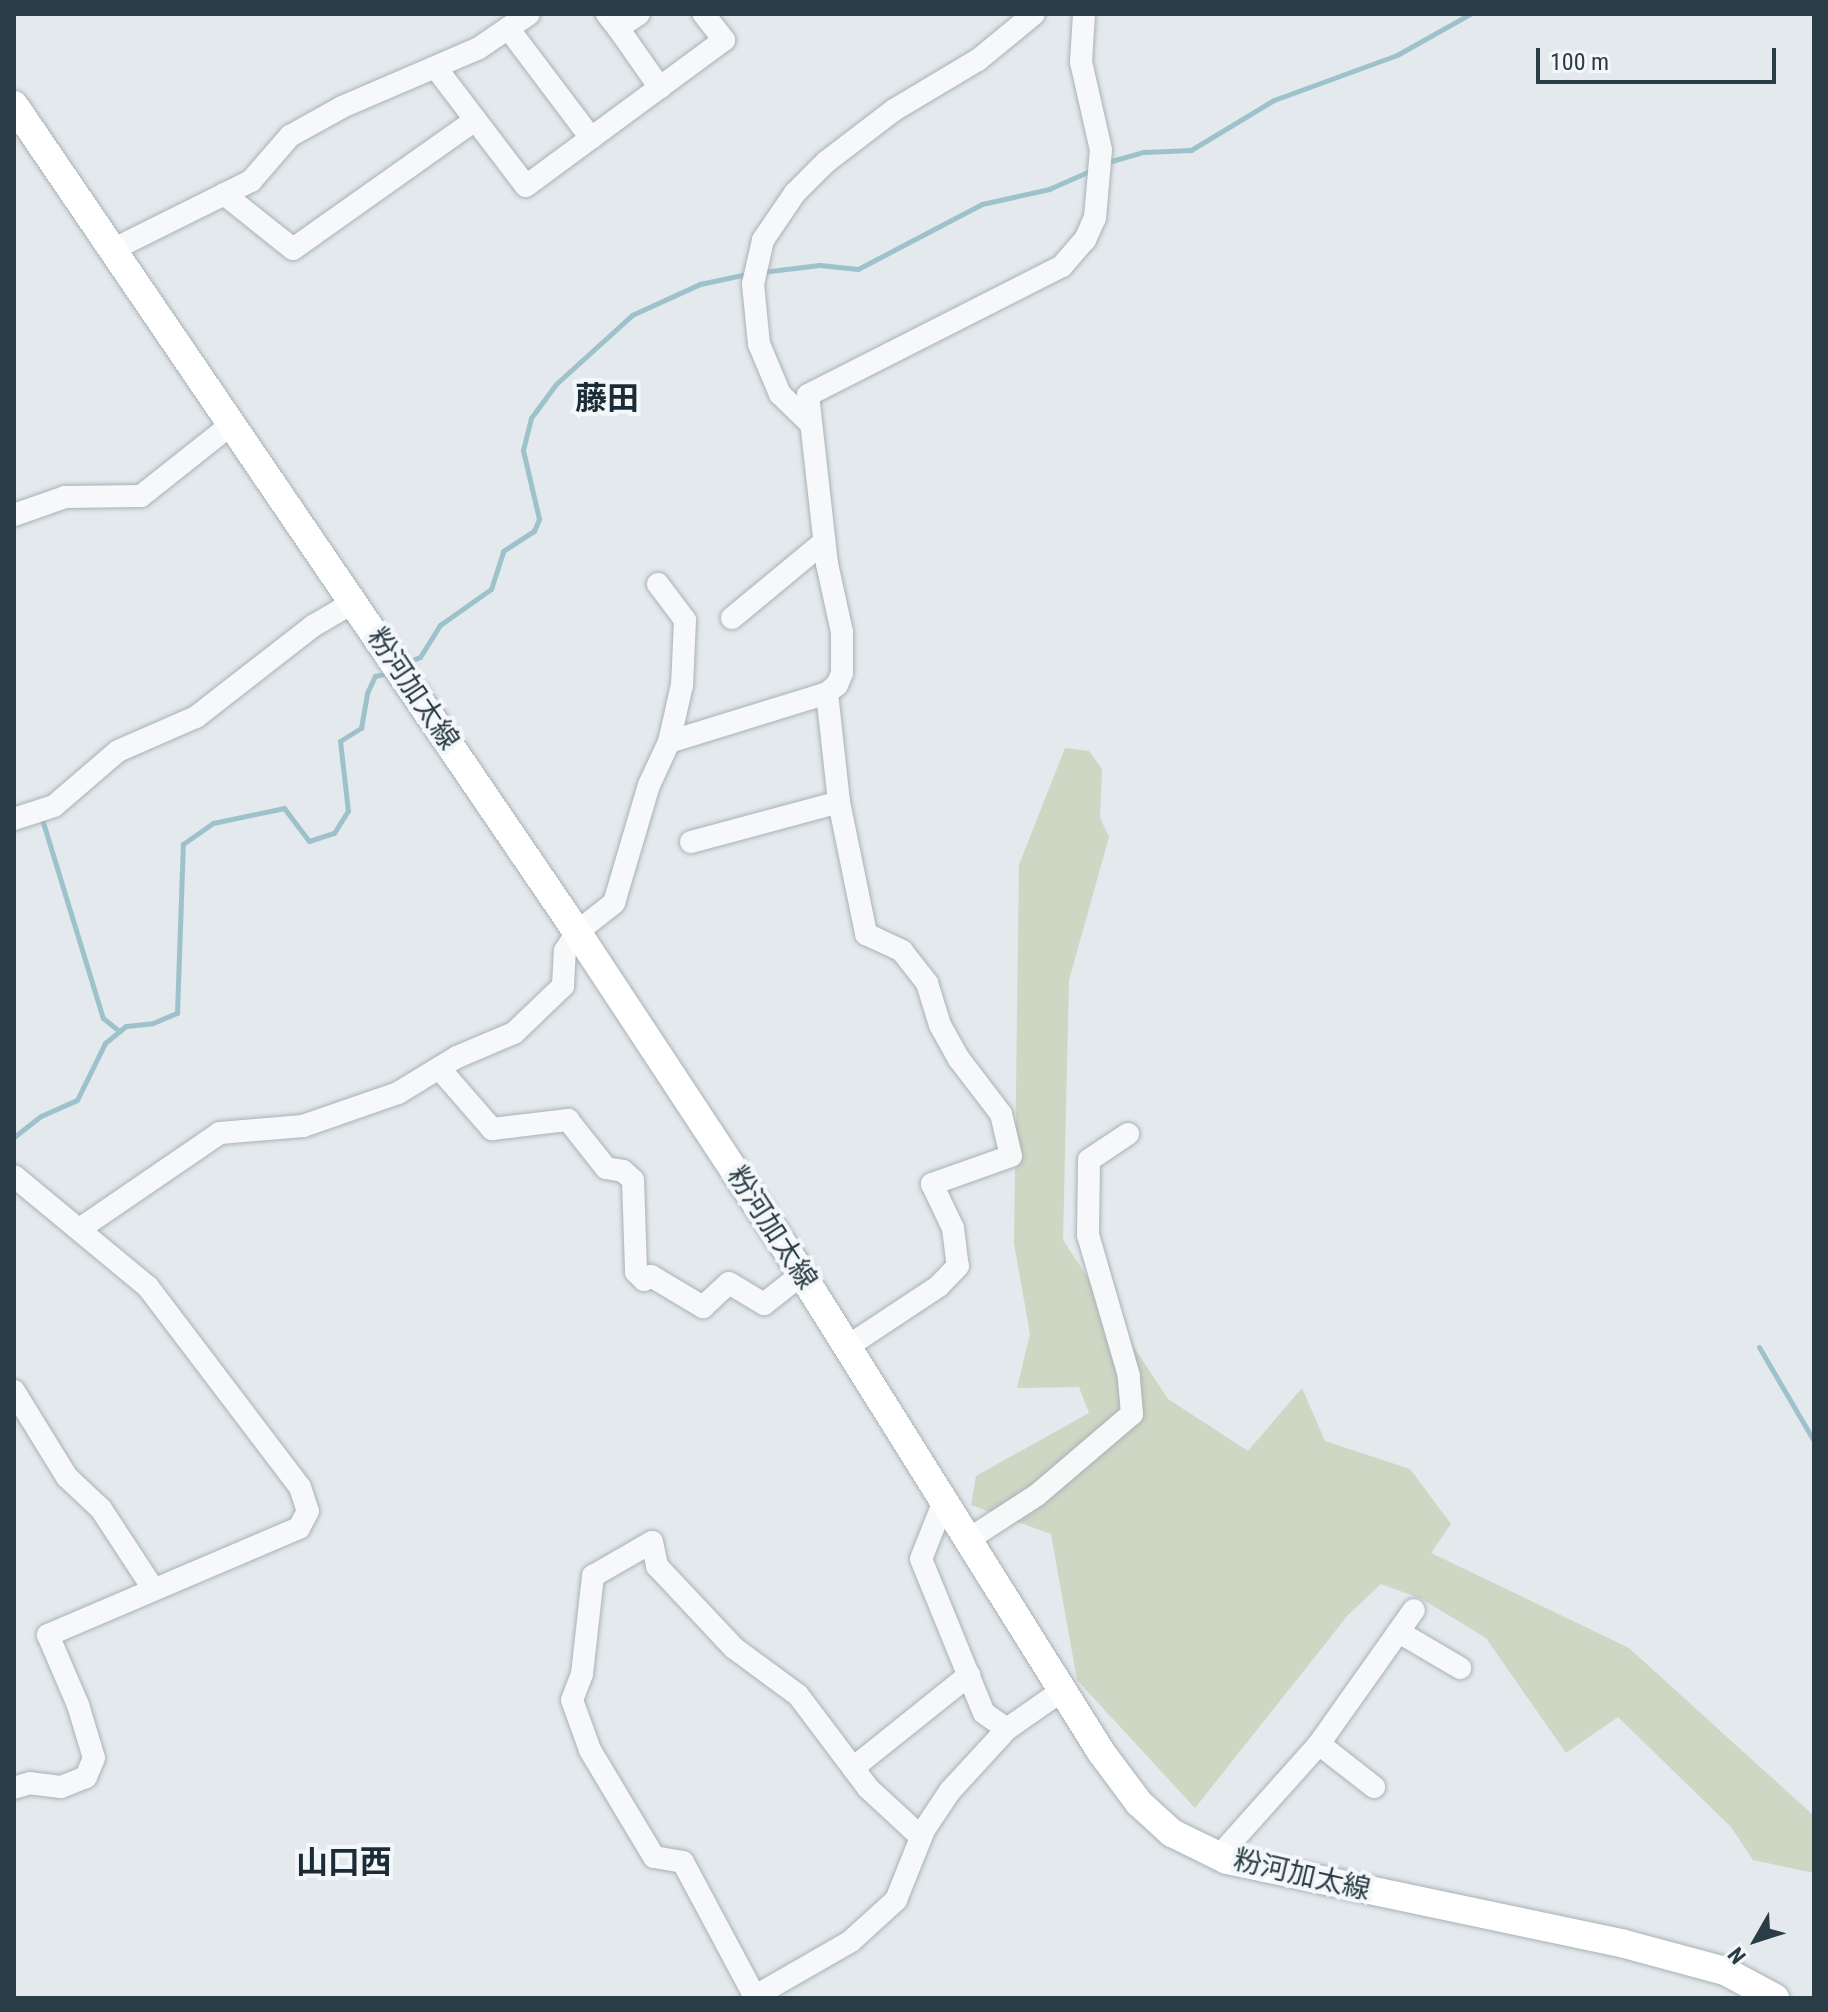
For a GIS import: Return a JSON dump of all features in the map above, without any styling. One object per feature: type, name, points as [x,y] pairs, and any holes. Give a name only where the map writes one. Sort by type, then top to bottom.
[{"type":"main road","name":"粉河加太線","points":[[14,105],[577,932],[802,1274],[1063,1690],[1139,1803],[1172,1833],[1219,1856],[1621,1943],[1725,1971],[1775,1998]]},
{"type":"street","points":[[114,249],[251,181],[290,136],[342,107],[436,68],[529,14]]},
{"type":"street","points":[[639,14],[612,21],[660,88]]},
{"type":"street","points":[[436,68],[526,186],[724,40],[704,14]]},
{"type":"street","points":[[810,423],[780,394],[759,344],[755,273],[763,240],[776,219],[826,162],[894,110],[978,60],[1034,14]]},
{"type":"street","points":[[669,742],[827,693],[842,673],[842,632],[824,542],[808,395],[1062,266],[1085,240],[1095,218],[1101,150],[1081,62],[1084,14]]},
{"type":"street","points":[[508,28],[591,138]]},
{"type":"street","points":[[224,194],[293,249],[475,120]]},
{"type":"street","points":[[14,515],[65,497],[141,496],[232,424]]},
{"type":"street","points":[[732,618],[824,542]]},
{"type":"street","points":[[81,1228],[220,1133],[303,1126],[398,1093],[439,1068],[514,1033],[542,1011],[563,986],[565,951],[577,932],[614,903],[649,785],[669,742],[682,685],[685,620],[658,584]]},
{"type":"street","points":[[14,819],[54,806],[118,751],[196,717],[313,626],[354,602]]},
{"type":"street","points":[[827,693],[839,802],[866,934],[902,951],[927,983],[940,1025],[959,1059],[1001,1114],[1011,1156],[932,1184],[953,1228],[958,1266],[939,1286],[847,1347]]},
{"type":"street","points":[[691,842],[839,802]]},
{"type":"street","points":[[439,1068],[492,1129],[568,1120],[606,1168],[633,1180],[636,1272],[644,1280],[651,1276],[703,1307],[729,1283],[764,1304],[802,1274]]},
{"type":"street","points":[[969,1539],[1037,1495],[1132,1414],[1129,1376],[1088,1235],[1089,1160],[1128,1134]]},
{"type":"street","points":[[14,1176],[81,1228],[148,1287],[220,1377],[255,1435],[300,1487],[308,1511],[299,1528],[152,1587],[48,1635],[94,1758],[86,1777],[61,1787],[30,1783],[14,1788]]},
{"type":"street","points":[[14,1391],[67,1477],[101,1509],[152,1587]]},
{"type":"street","points":[[944,1501],[921,1559],[984,1713],[1007,1729]]},
{"type":"street","points":[[921,1837],[853,1768],[798,1695],[734,1648],[657,1566],[652,1542],[593,1576],[582,1674],[572,1700],[590,1750],[654,1857],[683,1862],[754,1997],[851,1941],[896,1900],[921,1837],[950,1791],[1007,1729],[1063,1690]]},
{"type":"street","points":[[1219,1856],[1319,1744],[1414,1610]]},
{"type":"street","points":[[1399,1632],[1460,1668]]},
{"type":"street","points":[[853,1768],[969,1675]]},
{"type":"street","points":[[1319,1744],[1374,1787]]},
{"type":"green space","points":[[1065,748],[1089,751],[1102,769],[1100,818],[1109,837],[1069,980],[1063,1240],[1168,1399],[1248,1451],[1302,1388],[1325,1441],[1410,1469],[1451,1524],[1431,1553],[1629,1648],[1814,1816],[1814,1873],[1753,1860],[1731,1827],[1618,1717],[1566,1753],[1486,1638],[1422,1599],[1381,1584],[1348,1615],[1195,1808],[1077,1680],[1051,1534],[971,1505],[976,1476],[1089,1413],[1079,1387],[1017,1388],[1030,1334],[1014,1243],[1019,865]]},
{"type":"waterway","points":[[1108,162],[1144,152],[1191,150],[1274,100],[1397,55],[1470,14]]},
{"type":"waterway","points":[[761,272],[820,265],[858,269],[982,204],[1049,189],[1092,170]]},
{"type":"waterway","points":[[408,662],[420,657],[440,625],[491,589],[503,551],[534,531],[539,519],[523,450],[531,418],[556,384],[632,315],[700,284],[747,274]]},
{"type":"waterway","points":[[14,1137],[41,1116],[77,1100],[105,1043],[126,1026],[153,1023],[177,1013],[183,844],[213,823],[284,808],[309,841],[334,833],[348,811],[340,741],[361,728],[367,693],[375,676],[388,673]]},
{"type":"waterway","points":[[42,819],[103,1018],[119,1031]]},
{"type":"waterway","points":[[1759,1347],[1814,1441]]},
{"type":"district","name":"藤田","points":[[607,398]]},
{"type":"district","name":"山口西","points":[[344,1862]]}]
